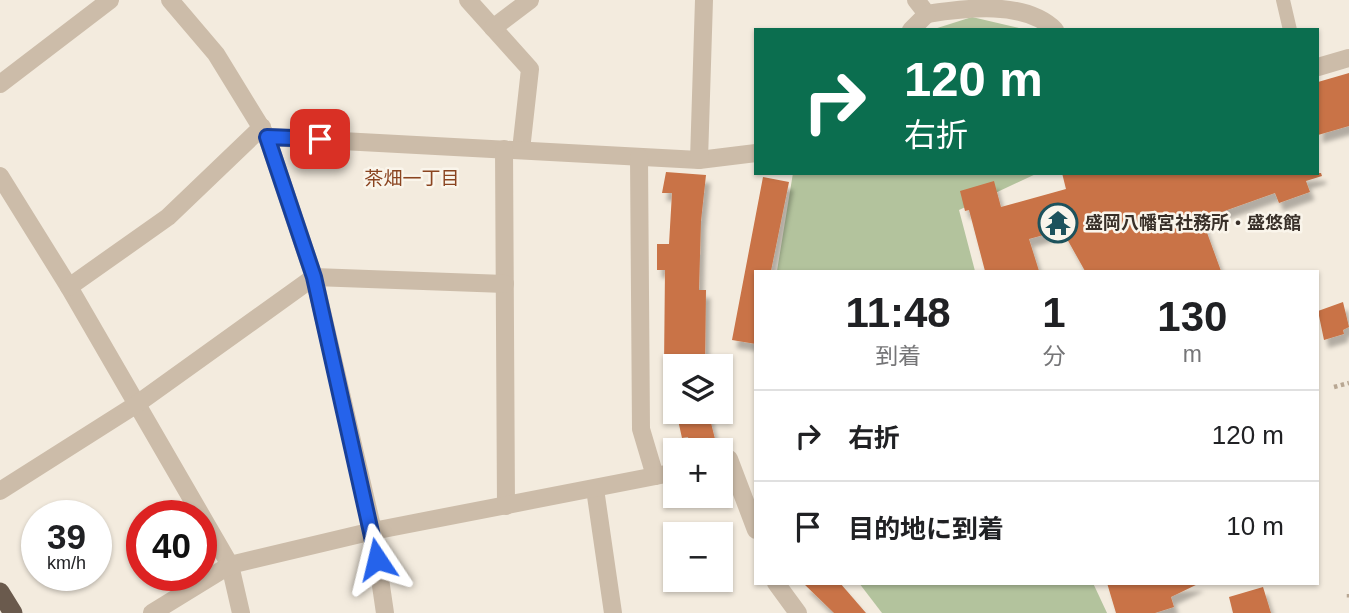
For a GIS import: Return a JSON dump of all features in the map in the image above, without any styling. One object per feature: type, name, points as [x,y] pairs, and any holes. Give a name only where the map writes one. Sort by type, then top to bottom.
[{"type":"highway","points":[[0,592],[13,613]]},
{"type":"street","points":[[0,84],[110,0]]},
{"type":"street","points":[[170,0],[216,54],[265,132],[314,277],[373,531],[386,613]]},
{"type":"street","points":[[468,0],[530,69],[512,149],[505,284],[506,506]]},
{"type":"street","points":[[492,28],[530,0]]},
{"type":"street","points":[[699,160],[704,0]]},
{"type":"street","points":[[912,28],[922,7],[974,6],[1020,10],[1052,28]]},
{"type":"street","points":[[1319,67],[1349,58]]},
{"type":"street","points":[[69,287],[168,217],[265,132],[699,160],[754,153]]},
{"type":"street","points":[[639,156],[641,429],[655,476]]},
{"type":"street","points":[[0,176],[69,287],[230,565],[241,613]]},
{"type":"street","points":[[0,491],[137,404],[314,277],[505,284]]},
{"type":"street","points":[[733,470],[754,525]]},
{"type":"street","points":[[152,613],[230,565],[373,531],[663,474]]},
{"type":"street","points":[[595,489],[613,613]]},
{"type":"street","points":[[777,585],[798,613]]},
{"type":"lane","points":[[1283,0],[1290,28]]},
{"type":"path","points":[[1334,387],[1349,383]]},
{"type":"green space","points":[[972,17],[1019,28],[937,28]]},
{"type":"green space","points":[[793,175],[1034,175],[959,210],[975,270],[777,270]]},
{"type":"green space","points":[[861,585],[1094,585],[1107,613],[882,613]]},
{"type":"building","points":[[1349,73],[1349,126],[1319,135],[1319,82]]},
{"type":"building","points":[[666,172],[706,175],[701,221],[699,290],[706,290],[705,354],[664,354],[665,270],[657,270],[657,244],[669,244],[672,193],[662,193]]},
{"type":"building","name":"盛岡八幡宮社務所・盛悠館","points":[[1321,173],[1322,176],[1306,181],[1310,192],[1279,203],[1275,193],[1202,219],[1221,270],[1084,270],[1062,230],[1029,239],[1039,270],[985,270],[969,210],[965,211],[960,191],[994,181],[1001,207],[1066,189],[1062,175]]},
{"type":"building","points":[[763,177],[789,182],[771,270],[754,270],[754,344],[732,340]]},
{"type":"building","points":[[1343,302],[1349,327],[1343,330],[1344,334],[1324,340],[1319,311]]},
{"type":"building","points":[[679,424],[711,424],[715,438],[688,437],[682,438]]},
{"type":"building","points":[[805,585],[842,585],[866,613],[834,613]]},
{"type":"building","points":[[1108,585],[1196,585],[1171,597],[1174,607],[1155,613],[1116,613]]},
{"type":"building","points":[[1263,587],[1271,613],[1233,613],[1229,597]]},
{"type":"place","name":"盛岡八幡宮社務所・盛悠館","points":[[1058,223]]},
{"type":"district","name":"茶畑一丁目","points":[[412,178]]},
{"type":"route","points":[[320,139],[267,137],[314,277],[373,531],[377,559]]}]
